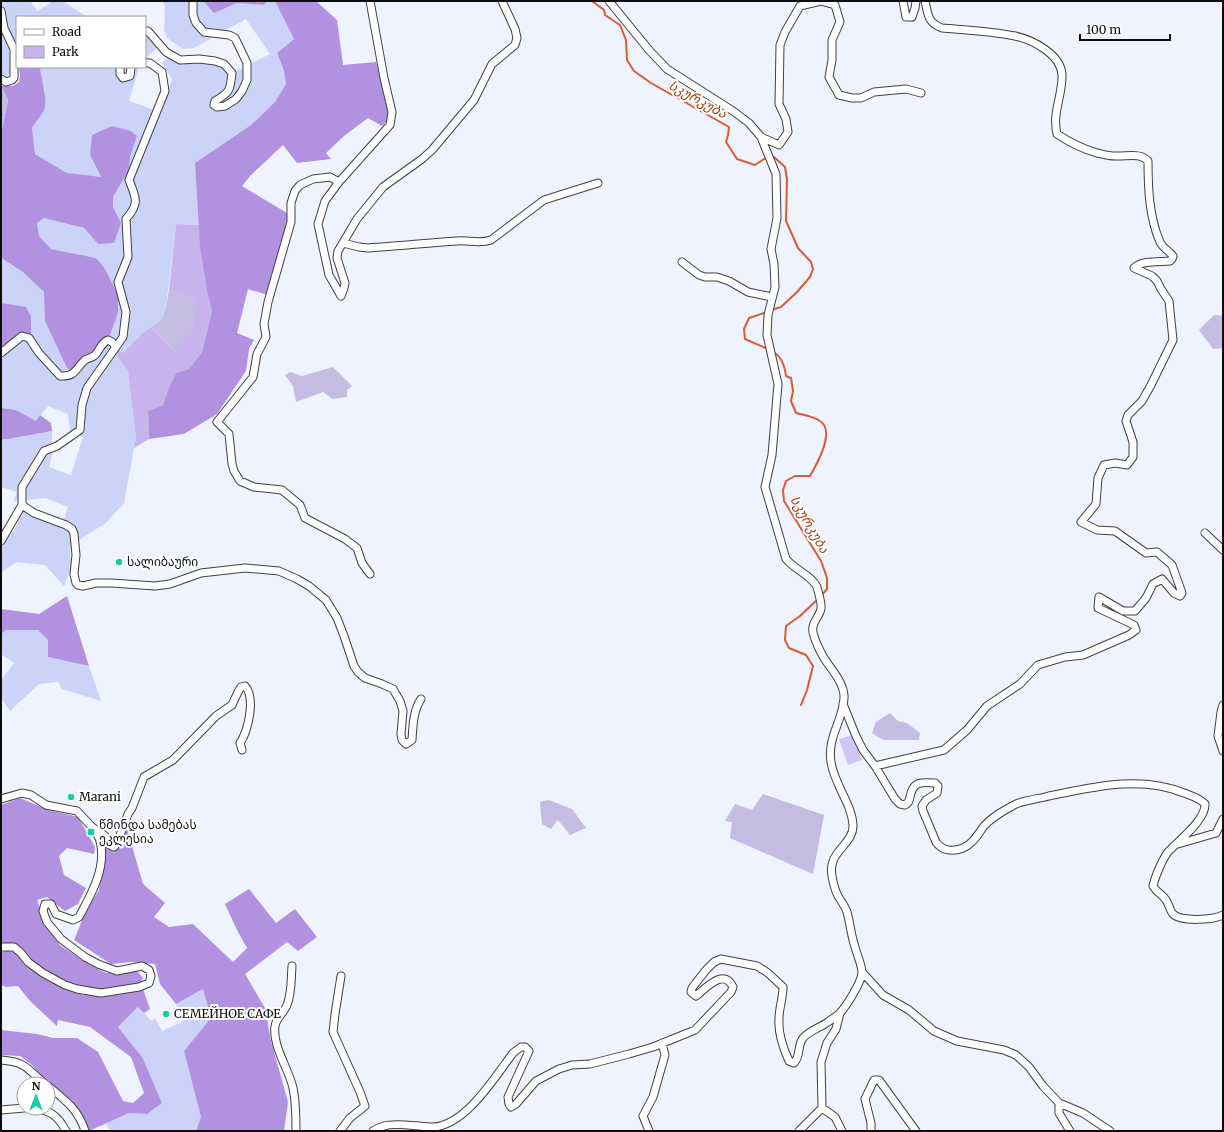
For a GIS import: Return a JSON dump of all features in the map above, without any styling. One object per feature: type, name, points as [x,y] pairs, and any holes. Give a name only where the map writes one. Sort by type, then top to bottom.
[{"type":"street","points":[[146,31],[148,31],[166,52],[180,60],[215,61],[224,64],[232,72],[230,89],[222,97],[214,101],[214,105],[217,107],[225,106],[236,99],[242,91],[247,80],[247,62],[235,38],[229,35],[204,32],[196,23],[193,15],[194,1]]},
{"type":"street","points":[[370,1],[384,78],[392,112],[390,125],[339,182],[325,201],[318,224],[328,275],[341,296],[345,283],[337,258],[338,251],[357,219],[383,187],[432,150],[474,100],[492,64],[515,45],[517,38],[515,29],[502,1]]},
{"type":"street","points":[[609,1],[649,50],[667,69],[733,111],[749,123],[761,137],[776,174],[777,218],[771,249],[774,264],[775,287],[768,315],[767,334],[778,384],[772,455],[765,487],[786,559],[810,579],[818,591],[821,608],[813,628],[813,634],[823,656],[841,685],[844,694],[843,704],[830,750],[833,771],[852,816],[853,826],[850,838],[837,852],[831,867],[832,876],[838,895],[847,913],[853,942],[862,972],[883,995],[909,1010],[934,1031],[957,1041],[1004,1050],[1016,1055],[1029,1066],[1043,1086],[1059,1103],[1083,1113],[1110,1131]]},
{"type":"street","points":[[761,137],[779,145],[788,132],[786,119],[779,104],[780,45],[785,32],[800,6],[821,1],[835,4],[840,22],[832,40],[832,60],[829,77],[839,95],[852,98],[861,98],[874,92],[906,89],[921,93]]},
{"type":"street","points":[[903,1],[906,17],[912,17],[916,1]]},
{"type":"street","points":[[875,766],[944,750],[967,730],[987,706],[1020,684],[1038,665],[1065,657],[1082,656],[1129,635],[1136,630],[1134,625],[1098,608],[1099,597],[1122,611],[1135,611],[1146,598],[1153,584],[1162,579],[1174,593],[1180,596],[1182,593],[1172,565],[1157,552],[1146,553],[1115,531],[1097,530],[1081,522],[1096,504],[1098,478],[1104,465],[1115,463],[1127,464],[1133,457],[1133,442],[1126,421],[1128,415],[1142,401],[1173,340],[1169,301],[1157,281],[1152,276],[1134,268],[1137,265],[1144,263],[1170,261],[1173,256],[1161,243],[1156,229],[1151,209],[1148,161],[1145,157],[1115,156],[1096,152],[1072,143],[1057,134],[1055,118],[1062,70],[1056,59],[1042,46],[1016,36],[942,28],[936,26],[929,16],[925,1]]},
{"type":"street","points":[[1,10],[4,28],[14,49],[14,78],[6,82],[1,79]]},
{"type":"street","points":[[1,541],[22,505],[22,487],[44,451],[57,446],[80,430],[82,405],[87,388],[123,337],[126,312],[118,282],[128,257],[126,219],[134,210],[136,198],[129,180],[165,91],[162,72],[150,62],[146,62]]},
{"type":"street","points":[[120,68],[120,74],[123,78],[130,76],[131,68]]},
{"type":"street","points":[[339,182],[330,177],[313,179],[300,185],[295,191],[291,203],[291,222],[268,302],[264,324],[266,337],[258,354],[253,377],[217,422],[229,434],[232,464],[240,481],[254,487],[282,490],[300,505],[305,518],[345,539],[358,548],[362,563],[370,574]]},
{"type":"street","points":[[343,243],[359,248],[368,248],[459,241],[478,243],[486,242],[491,240],[544,200],[598,183]]},
{"type":"street","points":[[682,262],[699,275],[717,277],[729,281],[748,292],[772,298]]},
{"type":"street","points":[[1,353],[22,336],[26,336],[31,340],[38,353],[60,376],[69,376],[73,374],[86,360],[96,355],[103,342],[108,340],[116,346]]},
{"type":"street","points":[[22,505],[34,513],[66,525],[72,529],[74,534],[76,555],[74,574],[78,585],[123,584],[155,586],[170,584],[202,574],[245,568],[279,571],[297,579],[309,586],[326,600],[337,618],[354,666],[358,672],[365,678],[393,689],[400,701],[403,711],[401,734],[402,740],[406,744],[412,740],[415,712],[418,702],[421,699]]},
{"type":"street","points":[[1205,533],[1223,550]]},
{"type":"street","points":[[92,827],[104,836],[110,845],[114,847],[144,778],[173,760],[216,716],[232,705],[241,687],[245,686],[249,690],[251,708],[245,736],[240,743],[242,750]]},
{"type":"street","points":[[843,704],[856,736],[895,799],[900,804],[905,805],[908,803],[911,790],[918,783],[935,783],[938,786],[936,793],[926,800],[922,806],[936,842],[944,849],[962,849],[969,845],[992,819],[1016,804],[1084,788],[1134,783],[1165,786],[1202,800],[1205,804],[1202,816],[1192,829],[1170,850],[1165,857],[1153,886],[1156,891],[1166,900],[1172,913],[1178,917],[1185,919],[1208,920],[1223,916]]},
{"type":"street","points":[[1223,705],[1220,712],[1218,736],[1223,751]]},
{"type":"street","points":[[1,799],[22,793],[46,805],[77,811],[92,827],[100,839],[102,852],[97,881],[79,917],[73,920],[56,914],[51,904],[45,904],[43,911],[47,922],[61,939],[85,957],[98,964],[117,971],[142,966],[149,970],[151,976],[149,983],[139,987],[101,993],[77,989],[65,985],[43,973],[28,962],[21,952],[14,947],[1,947]]},
{"type":"street","points":[[1177,844],[1216,833],[1223,818]]},
{"type":"street","points":[[372,1131],[384,1125],[436,1127],[453,1122],[471,1107],[513,1053],[521,1047],[525,1048],[528,1052],[508,1097],[511,1107],[516,1104],[536,1081],[559,1069],[572,1065],[590,1064],[653,1047],[695,1030],[731,992],[733,987],[730,981],[726,979],[717,980],[696,996],[691,992],[692,988],[706,970],[714,962],[721,958],[757,966],[768,973],[783,988],[779,1027],[782,1045],[791,1063],[794,1063],[797,1060],[800,1046],[805,1036],[840,1013]]},
{"type":"street","points":[[292,966],[290,993],[287,1005],[277,1020],[275,1026],[278,1047],[293,1088],[296,1112],[296,1131]]},
{"type":"street","points":[[799,1131],[822,1108],[821,1062],[827,1043],[836,1029],[840,1013],[856,990],[862,972]]},
{"type":"street","points":[[340,1131],[350,1118],[365,1106],[333,1032],[341,976]]},
{"type":"street","points":[[649,1131],[644,1116],[653,1097],[665,1055],[662,1043]]},
{"type":"street","points":[[1,1060],[16,1062],[24,1065],[36,1076]]},
{"type":"street","points":[[871,1131],[871,1123],[865,1099],[874,1080],[879,1080],[916,1131]]},
{"type":"street","points":[[56,1092],[69,1103],[77,1113],[84,1131]]},
{"type":"street","points":[[1059,1103],[1059,1113],[1070,1131]]},
{"type":"street","points":[[822,1108],[835,1117],[842,1131]]},
{"type":"street","points":[[1,1110],[16,1109]]},
{"type":"street","points":[[56,1116],[66,1131]]},
{"type":"shaded area","points":[[1,1],[30,1],[38,11],[53,1],[63,1],[86,16],[16,16],[16,48],[9,47],[10,72],[1,84]]},
{"type":"shaded area","points":[[162,1],[205,1],[205,3],[229,6],[237,3],[263,5],[268,1],[275,1],[294,39],[277,53],[284,71],[286,84],[275,102],[251,125],[195,163],[199,225],[176,224],[166,307],[162,319],[143,333],[123,353],[109,338],[118,313],[96,258],[51,249],[39,236],[37,223],[44,218],[84,228],[98,244],[121,223],[113,207],[113,197],[129,170],[130,157],[137,136],[90,155],[101,178],[67,173],[35,154],[32,128],[40,116],[45,93],[40,68],[139,68],[129,101],[160,112],[172,79],[162,63],[173,52],[180,56],[202,55],[227,62],[235,72],[270,54],[246,19],[194,48],[183,49],[167,38],[164,30],[165,6]]},
{"type":"shaded area","points":[[205,1],[268,1],[263,5],[237,3],[214,13]]},
{"type":"shaded area","points":[[275,1],[316,1],[337,20],[343,65],[376,62],[389,111],[387,121],[382,126],[368,118],[344,136],[326,153],[331,159],[297,163],[283,145],[250,176],[242,186],[287,213],[289,222],[268,295],[248,289],[237,333],[254,340],[249,349],[246,371],[217,414],[184,434],[149,439],[148,411],[163,405],[169,387],[176,373],[189,369],[202,352],[212,311],[200,246],[195,163],[251,125],[275,102],[286,84],[284,71],[277,53],[294,39]]},
{"type":"shaded area","points":[[146,27],[152,29],[163,42],[146,58]]},
{"type":"shaded area","points":[[19,68],[40,68],[45,92],[45,106],[32,128],[35,154],[67,173],[101,177],[90,155],[92,135],[112,126],[131,131],[137,136],[130,157],[129,170],[113,197],[113,207],[121,223],[114,243],[98,244],[84,228],[44,218],[37,223],[39,236],[51,249],[96,258],[105,269],[118,295],[118,313],[109,338],[95,353],[72,372],[67,368],[45,321],[44,292],[23,272],[3,259],[1,255],[1,134],[8,100],[1,86],[13,86],[19,82]]},
{"type":"shaded area","points":[[1,87],[8,100],[1,134]]},
{"type":"shaded area","points":[[1,255],[4,259],[23,272],[44,292],[45,321],[72,372],[61,374],[40,351],[9,305],[1,303]]},
{"type":"shaded area","points":[[169,290],[195,299],[194,329],[175,351],[151,327],[162,319]]},
{"type":"shaded area","points":[[1,303],[26,307],[31,317],[31,338],[21,333],[1,348]]},
{"type":"shaded area","points":[[1214,315],[1223,316],[1223,348],[1213,349],[1199,330]]},
{"type":"shaded area","points":[[21,339],[29,342],[36,355],[57,379],[75,377],[87,362],[100,356],[102,347],[109,344],[112,346],[115,353],[128,371],[136,438],[124,503],[106,523],[85,536],[70,548],[71,569],[64,586],[45,565],[16,562],[1,573],[1,527],[14,532],[22,511],[62,524],[68,507],[45,498],[14,501],[17,492],[1,487],[1,439],[52,431],[52,455],[49,467],[71,475],[83,437],[70,431],[68,414],[48,406],[36,421],[16,410],[1,408],[1,355]]},
{"type":"shaded area","points":[[333,367],[352,386],[347,390],[347,397],[333,399],[323,392],[296,402],[293,386],[285,375],[290,372],[302,376]]},
{"type":"shaded area","points":[[1,408],[16,410],[36,421],[40,415],[51,423],[52,431],[1,439]]},
{"type":"shaded area","points":[[67,596],[89,666],[48,657],[48,640],[38,630],[6,630],[1,634],[1,609],[39,614]]},
{"type":"shaded area","points":[[6,630],[38,630],[48,640],[48,657],[89,666],[101,701],[62,689],[58,682],[39,684],[10,711],[1,697],[1,680],[14,663],[1,654],[1,634]]},
{"type":"shaded area","points":[[890,713],[898,721],[907,723],[920,733],[919,740],[883,740],[872,733],[876,722]]},
{"type":"shaded area","points":[[853,735],[862,760],[848,765],[839,739]]},
{"type":"shaded area","points":[[763,794],[824,815],[813,874],[730,838],[732,822],[725,821],[735,804],[752,810]]},
{"type":"shaded area","points":[[20,798],[48,810],[78,817],[95,847],[94,854],[67,848],[59,856],[64,875],[86,888],[78,904],[65,911],[47,897],[37,900],[45,923],[60,945],[83,961],[106,973],[137,971],[143,978],[139,984],[106,990],[77,986],[43,970],[18,946],[1,946],[1,805]]},
{"type":"shaded area","points":[[549,800],[572,809],[586,828],[570,835],[558,820],[551,829],[542,824],[540,802]]},
{"type":"shaded area","points":[[126,825],[143,884],[165,903],[154,917],[169,927],[193,924],[233,962],[247,948],[225,904],[249,889],[276,923],[295,909],[317,937],[298,951],[287,942],[245,974],[265,1008],[271,1041],[288,1102],[284,1131],[196,1131],[201,1117],[184,1051],[211,1018],[203,989],[176,1004],[160,984],[155,964],[131,962],[111,964],[74,940],[85,913],[99,890],[104,860],[101,839],[114,853]]},
{"type":"shaded area","points":[[10,950],[20,956],[27,967],[42,977],[83,995],[118,995],[143,989],[150,1009],[144,1013],[138,1007],[118,1027],[142,1057],[162,1103],[147,1114],[129,1113],[89,1131],[79,1111],[71,1100],[56,1089],[56,1076],[42,1076],[32,1065],[20,1056],[1,1055],[1,1030],[37,1034],[53,1038],[77,1038],[98,1052],[123,1101],[133,1103],[144,1093],[131,1057],[90,1027],[58,1020],[57,1026],[30,1001],[18,986],[6,987],[1,985],[1,952]]},
{"type":"shaded area","points":[[203,989],[211,1018],[184,1051],[201,1117],[196,1131],[110,1131],[106,1123],[129,1113],[147,1114],[142,1057],[118,1027],[139,1007],[151,1021],[155,1018],[162,1031],[182,1022],[176,1004]]},
{"type":"green space","points":[[176,224],[199,225],[205,277],[212,311],[202,352],[189,369],[176,373],[169,387],[163,405],[148,411],[149,439],[134,448],[136,438],[128,371],[115,353],[120,350],[123,353],[151,327],[175,351],[195,299],[169,290]]},
{"type":"waterway","name":"სკურკუბა","points":[[592,1],[604,10],[605,15],[620,25],[626,40],[627,60],[634,71],[651,83],[729,127],[726,142],[737,159],[755,165],[764,159],[774,157],[785,167],[787,179],[786,221],[798,248],[811,262],[813,269],[810,277],[797,292],[781,307],[771,310]]},
{"type":"waterway","name":"სკურკუბა","points":[[767,312],[749,318],[744,329],[745,339],[768,349]]},
{"type":"waterway","name":"სკურკუბა","points":[[772,351],[782,362],[786,376],[791,378],[793,391],[791,401],[796,413],[817,419],[824,426],[826,432],[824,448],[810,476],[795,476],[786,481],[783,490],[784,501],[821,561],[827,578],[827,589],[821,596]]},
{"type":"waterway","name":"სკურკუბა","points":[[801,705],[807,690],[813,666],[806,655],[789,648],[785,640],[786,626],[800,616],[818,599]]},
{"type":"place","name":"სალიბაური","points":[[119,562]]},
{"type":"place","name":"Marani","points":[[71,797]]},
{"type":"place","name":"წმინდა სამებას ეკლესია","points":[[91,832]]},
{"type":"place","name":"СЕМЕЙНОЕ САФЕ","points":[[166,1014]]}]
